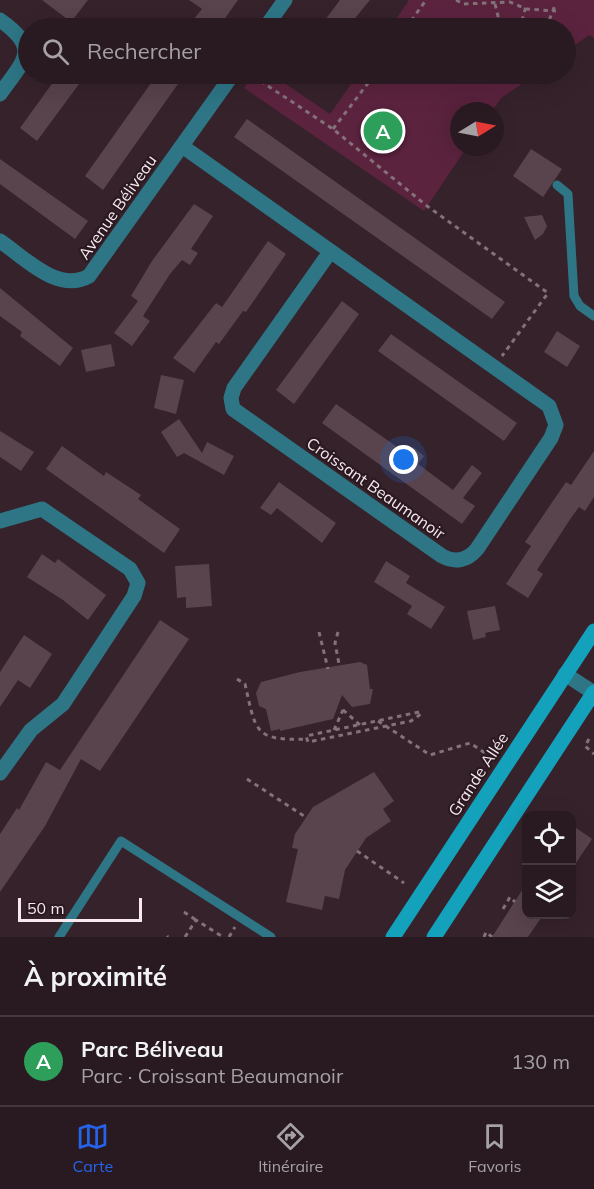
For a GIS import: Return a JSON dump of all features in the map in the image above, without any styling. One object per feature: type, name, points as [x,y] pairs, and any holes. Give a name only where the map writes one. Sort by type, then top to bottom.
[{"type":"main road","name":"Grande Allée","points":[[393,937],[594,631]]},
{"type":"main road","points":[[434,937],[594,693]]},
{"type":"street","points":[[272,18],[285,0]]},
{"type":"street","points":[[0,20],[18,33]]},
{"type":"street","points":[[0,93],[18,68]]},
{"type":"street","name":"Avenue Béliveau","points":[[0,240],[60,280],[82,280],[99,265],[226,84]]},
{"type":"street","name":"Croissant Beaumanoir","points":[[182,146],[544,401],[553,411],[556,425],[551,438],[477,549],[467,558],[454,560],[442,556],[233,409],[231,398],[234,388],[330,252]]},
{"type":"street","points":[[0,521],[42,509],[130,569],[138,583],[134,596],[63,704],[31,730],[0,773]]},
{"type":"street","points":[[565,674],[594,693]]},
{"type":"lane","points":[[557,185],[568,194],[574,296],[580,306],[594,316]]},
{"type":"lane","points":[[59,937],[121,841],[271,937]]},
{"type":"path","points":[[413,18],[426,0]]},
{"type":"path","points":[[456,0],[463,4],[510,2],[526,8],[554,10]]},
{"type":"path","points":[[550,18],[556,3]]},
{"type":"path","points":[[495,4],[498,18]]},
{"type":"path","points":[[522,18],[526,8]]},
{"type":"path","points":[[265,84],[333,129],[427,206],[548,293],[501,358]]},
{"type":"path","points":[[333,129],[367,84]]},
{"type":"path","points":[[319,632],[328,669]]},
{"type":"path","points":[[338,632],[335,643],[339,664]]},
{"type":"path","points":[[237,679],[244,684],[252,718],[264,735],[277,740],[307,739],[308,742],[411,722],[420,713],[306,736],[307,739]]},
{"type":"path","points":[[334,730],[343,710],[342,705]]},
{"type":"path","points":[[343,710],[360,725]]},
{"type":"path","points":[[378,721],[430,755],[470,743],[488,755]]},
{"type":"path","points":[[589,739],[585,746],[594,754]]},
{"type":"path","points":[[247,779],[307,818]]},
{"type":"path","points":[[357,851],[404,883]]},
{"type":"path","points":[[503,909],[510,897],[515,902]]},
{"type":"path","points":[[184,912],[223,937]]},
{"type":"path","points":[[184,937],[196,920]]},
{"type":"path","points":[[484,937],[486,932],[492,937]]},
{"type":"shaded area","points":[[409,0],[594,0],[594,38],[589,35],[576,45],[576,18],[397,18]]},
{"type":"shaded area","points":[[247,84],[286,84],[330,114],[351,84],[522,84],[498,102],[450,102],[450,156],[461,156],[424,211],[244,88]]},
{"type":"building","points":[[42,0],[88,0],[74,18],[66,18]]},
{"type":"building","points":[[189,0],[238,0],[225,18],[195,18],[202,9]]},
{"type":"building","points":[[340,0],[370,0],[355,18],[326,18]]},
{"type":"building","points":[[52,84],[79,84],[37,141],[20,128]]},
{"type":"building","points":[[150,84],[178,84],[103,190],[85,176]]},
{"type":"building","points":[[247,119],[505,302],[492,319],[234,137]]},
{"type":"building","points":[[531,149],[562,169],[543,197],[513,176]]},
{"type":"building","points":[[0,159],[88,221],[75,239],[0,184]]},
{"type":"building","points":[[194,204],[213,216],[191,249],[198,253],[190,265],[182,260],[170,274],[143,316],[150,321],[132,346],[114,333],[138,301],[131,296],[152,261]]},
{"type":"building","points":[[542,215],[547,226],[543,234],[535,240],[524,217]]},
{"type":"building","points":[[268,241],[286,254],[246,312],[243,311],[219,344],[216,342],[194,373],[173,358],[216,303],[222,307]]},
{"type":"building","points":[[0,288],[73,348],[60,366],[20,336],[22,332],[0,316]]},
{"type":"building","points":[[342,301],[359,314],[294,404],[276,390]]},
{"type":"building","points":[[557,331],[580,346],[567,367],[544,352]]},
{"type":"building","points":[[391,334],[517,423],[504,441],[378,351]]},
{"type":"building","points":[[111,344],[115,366],[86,372],[81,350]]},
{"type":"building","points":[[161,375],[184,380],[176,414],[154,408]]},
{"type":"building","points":[[336,404],[407,454],[413,447],[424,456],[418,464],[453,490],[472,465],[482,473],[463,498],[475,506],[462,524],[322,423]]},
{"type":"building","points":[[179,419],[202,453],[207,442],[234,456],[224,475],[184,453],[177,457],[161,432]]},
{"type":"building","points":[[0,431],[34,452],[21,471],[0,457]]},
{"type":"building","points":[[62,446],[104,476],[106,472],[141,495],[138,499],[180,529],[164,553],[46,469]]},
{"type":"building","points":[[594,451],[594,497],[585,511],[579,507],[537,570],[543,574],[528,598],[506,584],[531,546],[525,542],[566,482],[571,485]]},
{"type":"building","points":[[279,482],[336,523],[322,543],[277,508],[271,515],[260,508]]},
{"type":"building","points":[[42,554],[55,563],[58,559],[106,595],[88,620],[63,600],[27,577]]},
{"type":"building","points":[[386,561],[410,576],[406,583],[445,607],[431,629],[407,614],[412,606],[374,582]]},
{"type":"building","points":[[209,564],[212,606],[186,608],[186,597],[177,598],[175,566]]},
{"type":"building","points":[[495,606],[500,630],[485,633],[486,637],[473,640],[467,611]]},
{"type":"building","points":[[160,620],[189,639],[100,771],[81,759],[45,826],[0,892],[0,834],[17,808],[19,810],[46,762],[60,770]]},
{"type":"building","points":[[24,635],[52,654],[30,688],[18,680],[0,707],[0,672]]},
{"type":"building","points":[[360,662],[367,665],[370,689],[373,689],[370,704],[352,707],[342,695],[333,719],[271,731],[266,709],[259,706],[256,693],[261,682],[300,672]]},
{"type":"building","points":[[374,772],[394,801],[383,809],[391,821],[366,838],[345,870],[339,899],[325,896],[322,910],[286,902],[298,849],[292,848],[295,834],[313,807]]},
{"type":"building","points":[[576,828],[592,839],[576,863]]},
{"type":"building","points":[[522,890],[522,919],[540,919],[528,937],[492,937]]},
{"type":"place","name":"Parc Béliveau","points":[[383,131]]}]
